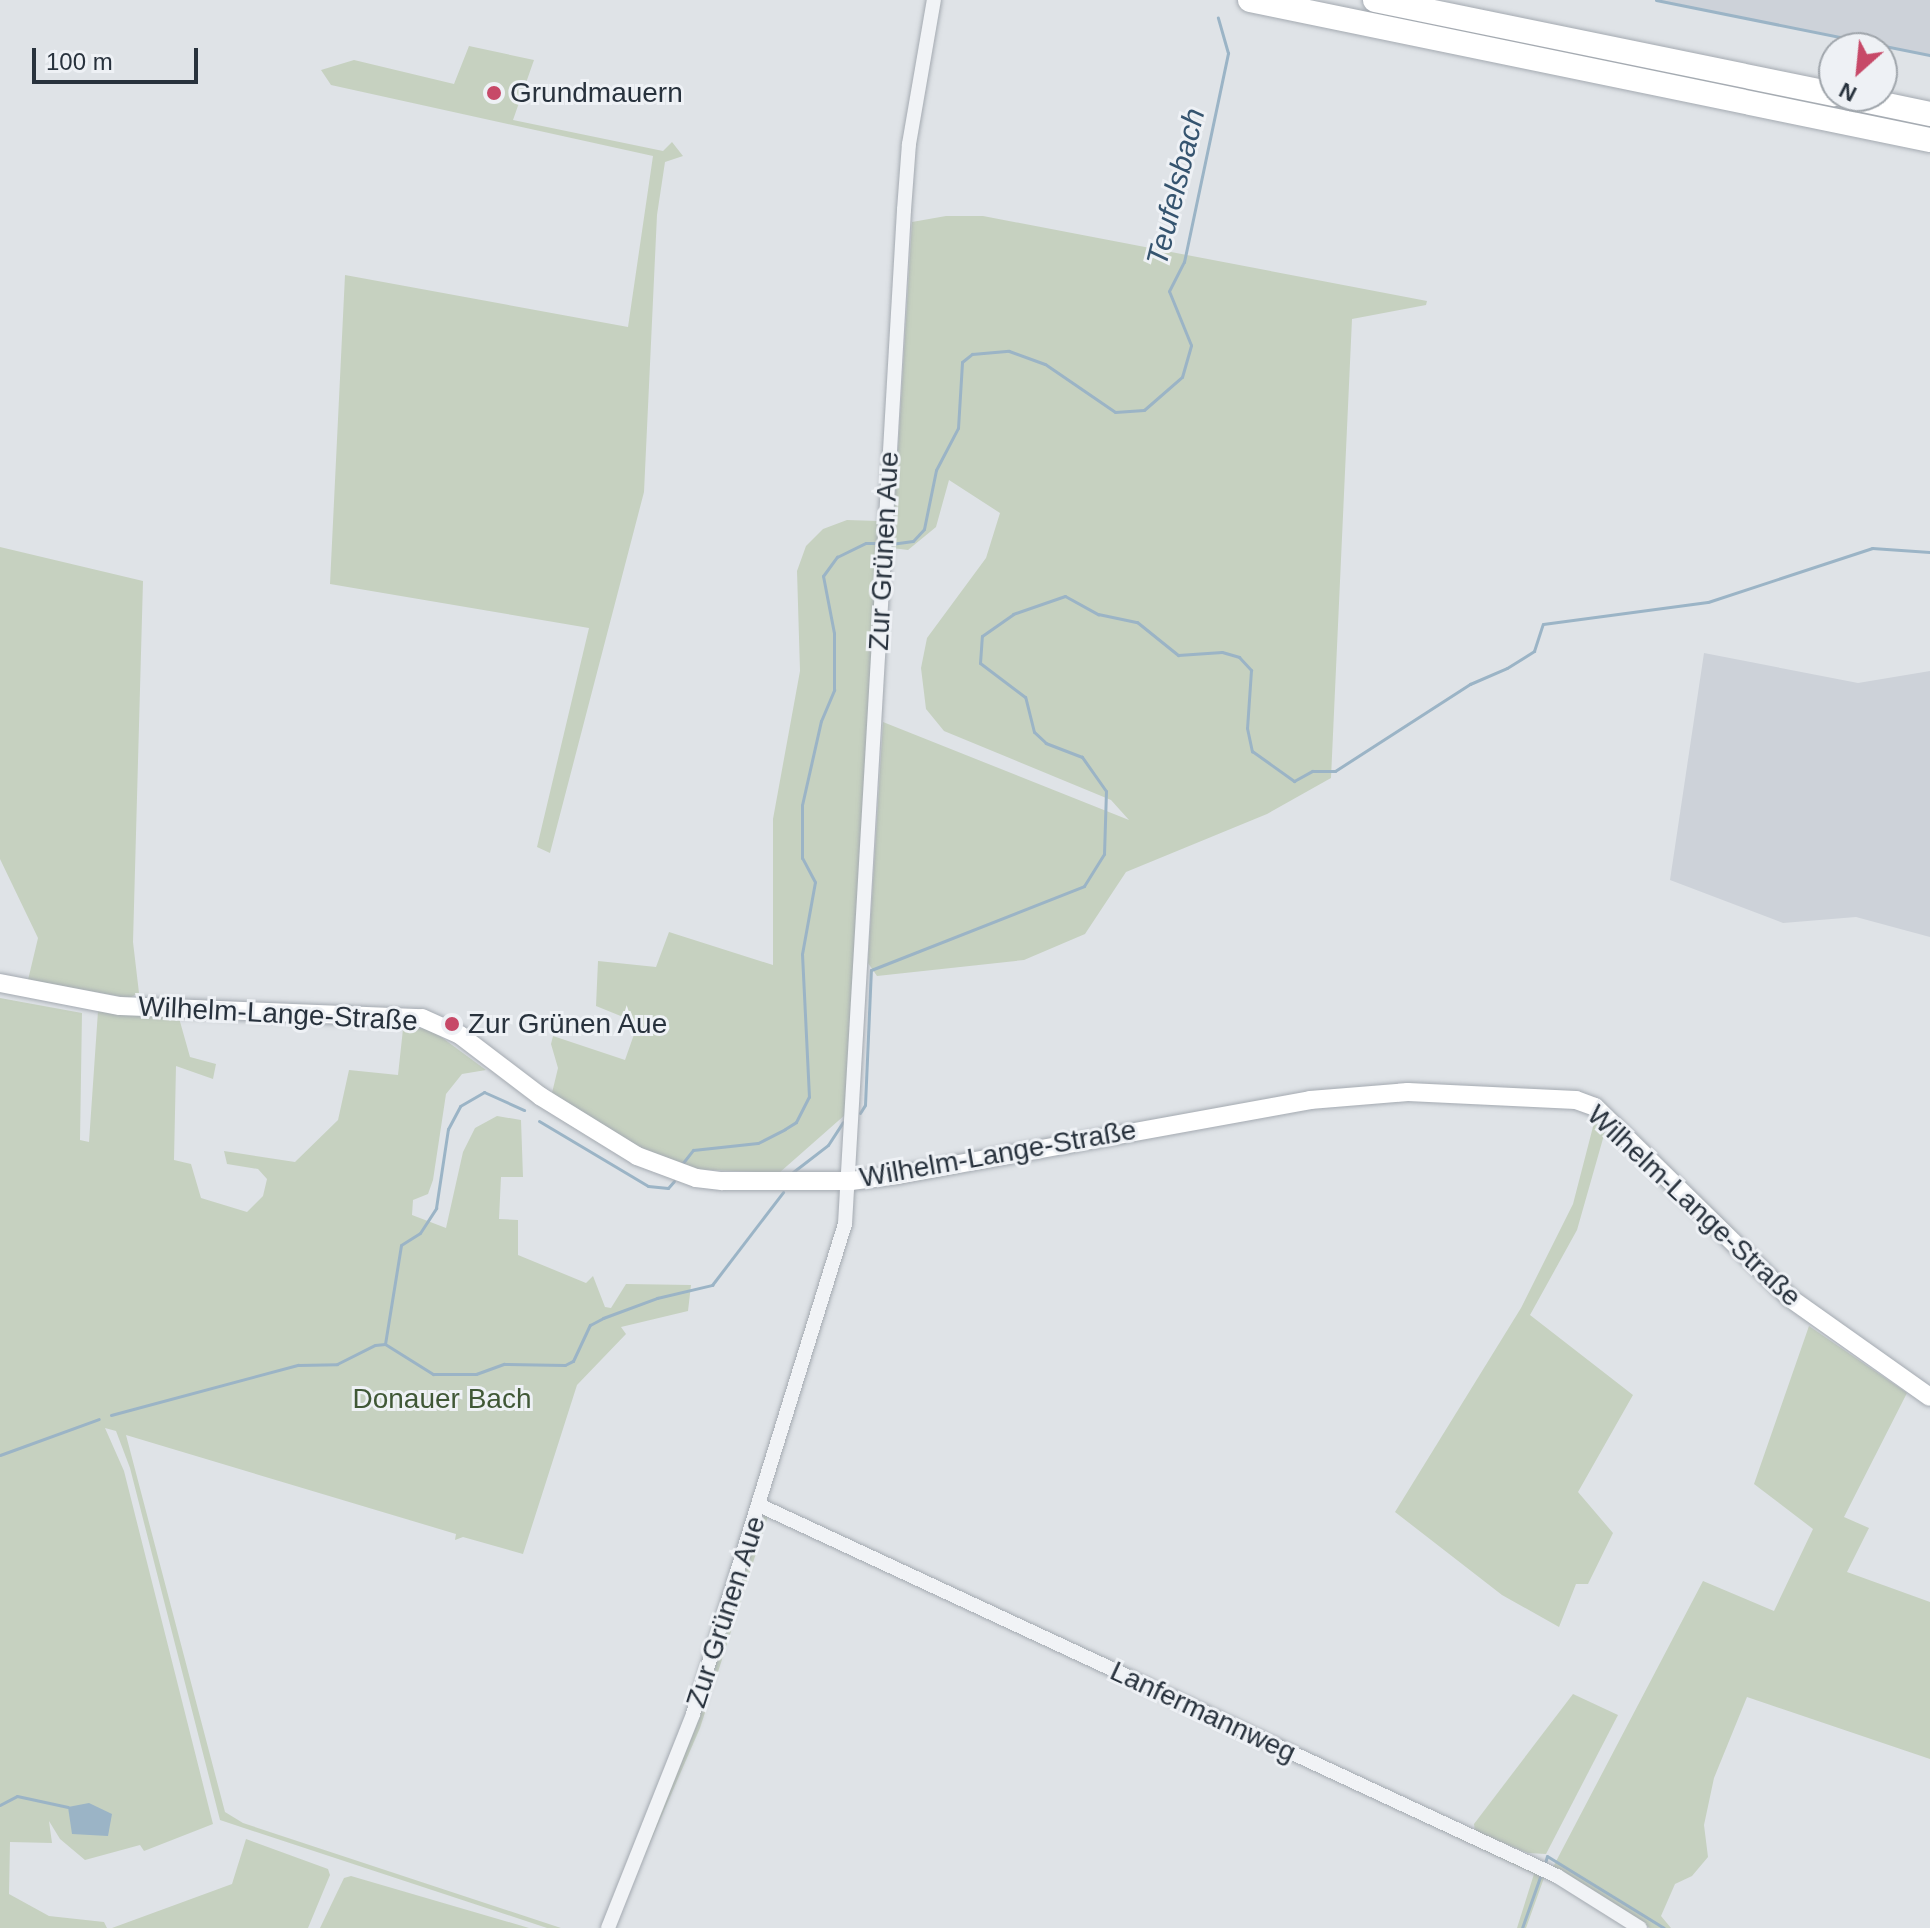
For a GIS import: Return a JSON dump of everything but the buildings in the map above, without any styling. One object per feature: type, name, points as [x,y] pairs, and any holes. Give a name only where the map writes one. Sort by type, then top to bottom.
[{"type":"highway","points":[[1250,0],[1930,140]]},
{"type":"highway","points":[[1375,0],[1818,91]]},
{"type":"highway","points":[[1898,107],[1930,114]]},
{"type":"street","name":"Zur Grünen Aue","points":[[608,1928],[693,1714],[761,1506],[845,1224],[851,1181],[904,210],[909,144],[934,0]]},
{"type":"street","name":"Wilhelm-Lange-Straße","points":[[0,983],[120,1006],[422,1018],[460,1035],[550,1103],[667,1169],[722,1181],[851,1181],[1310,1100],[1408,1092],[1576,1100],[1595,1107],[1790,1298],[1930,1397]]},
{"type":"street","name":"Lanfermannweg","points":[[761,1506],[1557,1876],[1640,1928]]},
{"type":"shaded area","points":[[1656,0],[1930,0],[1930,55],[1898,49],[1898,32],[1818,33]]},
{"type":"shaded area","points":[[1704,653],[1858,683],[1930,671],[1930,937],[1856,917],[1783,923],[1670,880]]},
{"type":"green space","points":[[469,46],[534,60],[513,120],[663,151],[672,142],[683,156],[665,162],[657,215],[644,492],[550,853],[537,847],[589,628],[330,584],[345,275],[628,327],[653,156],[331,85],[321,70],[354,60],[454,84]]},
{"type":"green space","points":[[946,216],[983,216],[1427,301],[1426,305],[1352,319],[1331,778],[1267,814],[1126,872],[1085,934],[1024,960],[877,976],[868,963],[883,722],[1129,820],[1111,800],[944,731],[926,709],[921,668],[927,638],[986,558],[1000,513],[949,480],[936,527],[908,550],[892,548],[912,222]]},
{"type":"green space","points":[[847,520],[879,521],[846,1114],[779,1173],[690,1169],[657,1159],[551,1097],[558,1068],[551,1044],[553,1036],[625,1060],[638,1023],[596,1006],[598,961],[656,967],[669,932],[773,965],[773,819],[800,671],[797,571],[806,546],[823,529]]},
{"type":"green space","points":[[0,547],[143,581],[133,942],[139,993],[129,998],[28,980],[38,938],[0,859]]},
{"type":"green space","name":"Donauer Bach","points":[[0,998],[82,1013],[80,1140],[89,1142],[98,1011],[179,1018],[190,1057],[216,1064],[213,1079],[176,1066],[174,1160],[191,1164],[201,1198],[247,1212],[263,1196],[267,1179],[258,1169],[227,1164],[224,1151],[295,1162],[338,1120],[349,1070],[398,1075],[403,1029],[429,1028],[486,1070],[462,1074],[446,1094],[433,1180],[428,1194],[413,1200],[412,1215],[446,1228],[463,1152],[475,1128],[497,1116],[521,1120],[523,1177],[501,1177],[499,1219],[518,1220],[518,1255],[586,1283],[593,1276],[605,1307],[611,1308],[626,1284],[691,1285],[688,1311],[621,1327],[626,1334],[577,1385],[523,1554],[463,1537],[455,1540],[456,1534],[126,1435],[225,1812],[243,1823],[561,1928],[547,1928],[220,1820],[130,1468],[116,1431],[105,1428],[124,1471],[213,1824],[144,1851],[140,1845],[85,1860],[60,1839],[49,1821],[52,1843],[10,1842],[9,1894],[49,1916],[104,1922],[107,1928],[0,1928]]},
{"type":"green space","points":[[1595,1119],[1606,1128],[1577,1230],[1530,1315],[1633,1395],[1578,1492],[1613,1533],[1588,1584],[1576,1584],[1559,1627],[1502,1595],[1395,1512],[1521,1308],[1573,1204]]},
{"type":"green space","points":[[1809,1326],[1907,1393],[1844,1517],[1869,1528],[1847,1572],[1930,1602],[1930,1759],[1747,1697],[1714,1778],[1704,1825],[1708,1857],[1692,1876],[1675,1884],[1661,1916],[1671,1928],[1650,1928],[1552,1869],[1703,1581],[1774,1611],[1813,1529],[1754,1484]]},
{"type":"green space","points":[[772,1513],[1536,1871],[1544,1878],[1526,1928],[1517,1928],[1534,1874],[877,1563],[768,1516],[700,1728],[613,1928],[695,1728],[761,1518]]},
{"type":"green space","points":[[1573,1694],[1618,1715],[1546,1854],[1528,1853],[1475,1831],[1474,1824]]},
{"type":"green space","points":[[246,1839],[328,1869],[330,1875],[308,1928],[112,1928],[232,1884]]},
{"type":"green space","points":[[351,1876],[529,1928],[320,1928],[344,1878]]},
{"type":"water","points":[[89,1803],[112,1814],[108,1836],[72,1834],[68,1807]]},
{"type":"waterway","points":[[1656,0],[1930,55]]},
{"type":"waterway","name":"Teufelsbach","points":[[891,544],[913,541],[924,529],[936,470],[958,428],[962,362],[972,354],[1009,351],[1045,364],[1115,412],[1144,410],[1182,377],[1191,345],[1169,291],[1184,262],[1228,53],[1218,17]]},
{"type":"waterway","name":"Teufelsbach","points":[[682,1164],[693,1150],[758,1143],[785,1129],[796,1122],[809,1097],[802,954],[815,882],[802,858],[802,805],[821,721],[834,690],[834,633],[823,576],[837,557],[866,543],[879,543]]},
{"type":"waterway","points":[[860,1113],[865,1105],[871,970],[1084,886],[1104,854],[1106,791],[1082,757],[1046,743],[1034,732],[1025,697],[980,663],[982,636],[1013,614],[1065,596],[1098,614],[1137,622],[1178,655],[1222,652],[1239,657],[1251,670],[1247,728],[1252,751],[1294,781],[1312,771],[1335,771],[1470,684],[1507,668],[1534,651],[1543,624],[1708,602],[1872,548],[1930,552]]},
{"type":"waterway","name":"Teufelsbach","points":[[385,1344],[401,1245],[420,1233],[436,1208],[448,1129],[460,1106],[484,1092],[524,1110]]},
{"type":"waterway","name":"Teufelsbach","points":[[539,1121],[648,1186],[668,1188],[674,1181]]},
{"type":"waterway","points":[[793,1172],[828,1145],[843,1122]]},
{"type":"waterway","points":[[111,1415],[298,1365],[337,1364],[375,1345],[385,1344],[433,1374],[476,1374],[504,1364],[565,1365],[573,1361],[590,1325],[657,1298],[712,1285],[783,1192]]},
{"type":"waterway","points":[[0,1455],[99,1419]]},
{"type":"waterway","points":[[0,1805],[17,1796],[68,1807]]},
{"type":"waterway","points":[[1545,1863],[1547,1856],[1664,1928]]},
{"type":"waterway","points":[[1522,1928],[1541,1874]]},
{"type":"place","name":"Grundmauern","points":[[494,93]]},
{"type":"place","name":"Zur Grünen Aue","points":[[452,1024]]}]
